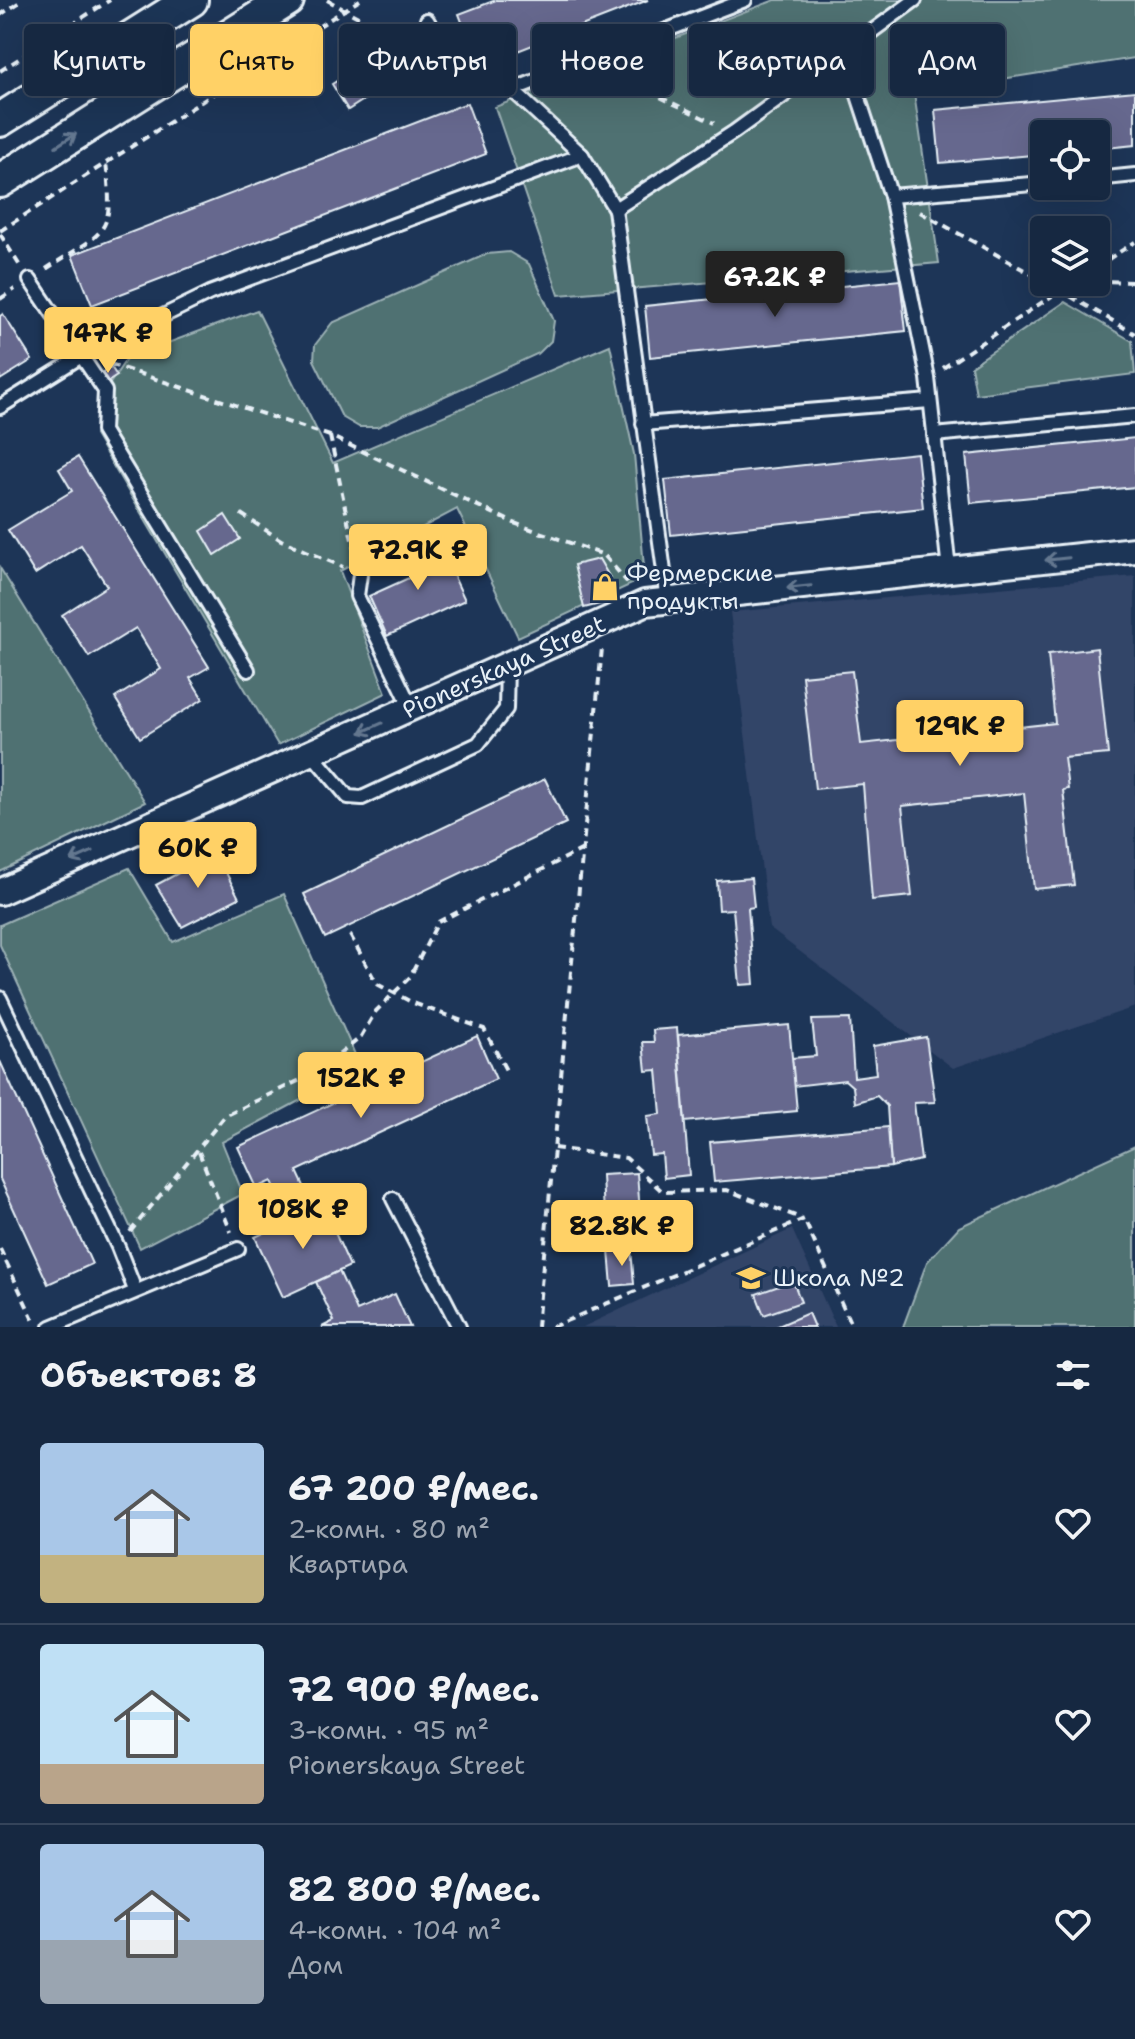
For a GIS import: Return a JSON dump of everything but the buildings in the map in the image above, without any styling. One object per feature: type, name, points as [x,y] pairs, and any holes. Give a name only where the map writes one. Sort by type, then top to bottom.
[{"type":"main road","points":[[0,120],[191,0]]},
{"type":"main road","points":[[0,181],[287,0]]},
{"type":"street","name":"Pionerskaya Street","points":[[0,892],[605,622],[657,602],[1135,550]]},
{"type":"lane","points":[[673,28],[745,0]]},
{"type":"lane","points":[[874,31],[915,0]]},
{"type":"lane","points":[[427,20],[429,24]]},
{"type":"lane","points":[[516,94],[582,155],[615,209],[643,424],[657,602]]},
{"type":"lane","points":[[615,209],[784,96]]},
{"type":"lane","points":[[858,96],[891,196],[928,378],[949,570]]},
{"type":"lane","points":[[0,407],[83,355],[210,293],[582,155]]},
{"type":"lane","points":[[1110,178],[1135,175]]},
{"type":"lane","points":[[891,196],[1030,184]]},
{"type":"lane","points":[[30,280],[105,391],[103,431],[248,670]]},
{"type":"lane","points":[[643,424],[930,401]]},
{"type":"lane","points":[[934,435],[1135,416]]},
{"type":"lane","points":[[360,575],[357,596],[412,709]]},
{"type":"lane","points":[[312,754],[348,797],[362,798],[478,744],[506,709],[507,666]]},
{"type":"lane","points":[[0,998],[118,1247],[135,1290]]},
{"type":"lane","points":[[393,1199],[459,1327]]},
{"type":"lane","points":[[51,1327],[238,1249]]},
{"type":"path","points":[[0,15],[23,0]]},
{"type":"path","points":[[0,71],[110,0]]},
{"type":"path","points":[[327,0],[382,30],[427,20]]},
{"type":"path","points":[[106,163],[112,211],[102,232],[30,280],[0,233],[106,163],[360,0]]},
{"type":"path","points":[[659,96],[734,132]]},
{"type":"path","points":[[891,196],[1030,273]]},
{"type":"path","points":[[1110,258],[1135,242]]},
{"type":"path","points":[[1110,282],[1135,282]]},
{"type":"path","points":[[928,378],[1052,296]]},
{"type":"path","points":[[1071,296],[1135,334]]},
{"type":"path","points":[[83,355],[330,436],[514,523],[604,555],[657,602]]},
{"type":"path","points":[[330,436],[360,575]]},
{"type":"path","points":[[241,514],[281,540],[360,575]]},
{"type":"path","points":[[537,1327],[605,622]]},
{"type":"path","points":[[118,1247],[199,1152],[225,1116],[317,1072],[360,1038],[376,1011],[410,977],[438,922],[583,849]]},
{"type":"path","points":[[350,935],[377,984],[484,1029],[508,1074]]},
{"type":"path","points":[[554,1148],[626,1158],[663,1192],[727,1190],[804,1219],[852,1327]]},
{"type":"path","points":[[199,1152],[238,1249]]},
{"type":"path","points":[[552,1327],[804,1219]]},
{"type":"path","points":[[0,1249],[37,1327]]},
{"type":"shaded area","points":[[1135,576],[1135,1007],[953,1068],[769,928],[730,612]]},
{"type":"shaded area","name":"Школа №2","points":[[792,1229],[836,1327],[583,1327]]},
{"type":"green space","points":[[775,0],[1135,0],[1135,58],[1005,79],[1005,24],[890,24],[890,96],[914,96],[939,263],[559,295],[495,107],[532,93],[532,96],[673,96],[673,39],[689,33],[689,96],[874,96],[874,24],[712,24]]},
{"type":"green space","points":[[509,252],[529,264],[554,321],[551,341],[539,353],[377,427],[359,427],[342,417],[314,360],[315,345],[332,323],[487,254]]},
{"type":"green space","points":[[1065,302],[1132,341],[1135,374],[976,394],[971,366]]},
{"type":"green space","points":[[257,310],[333,463],[610,345],[634,454],[645,578],[518,637],[457,509],[340,571],[386,693],[278,745],[95,435],[105,391],[127,358]]},
{"type":"green space","points":[[0,568],[145,802],[0,872]]},
{"type":"green space","points":[[129,868],[173,942],[284,894],[361,1068],[222,1142],[243,1194],[140,1248],[0,945],[0,925]]},
{"type":"green space","points":[[1135,1146],[1135,1327],[903,1327],[927,1262],[959,1227]]},
{"type":"place","name":"Фермерские продукты","points":[[605,587]]},
{"type":"place","name":"Школа №2","points":[[751,1278]]}]
